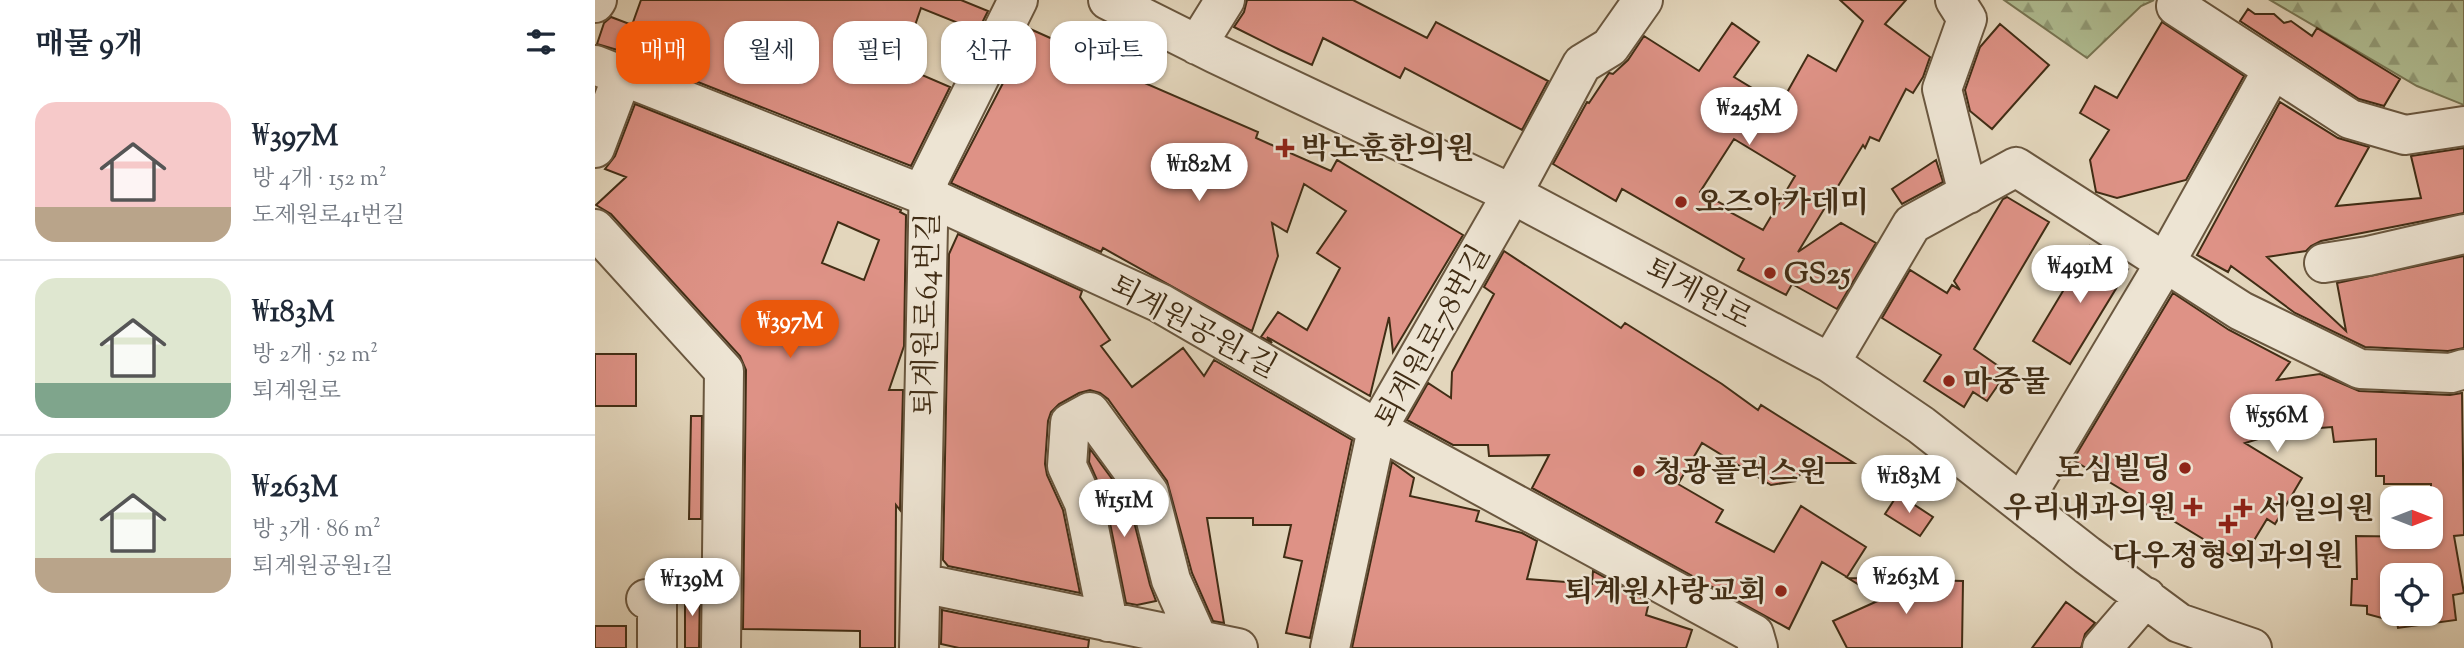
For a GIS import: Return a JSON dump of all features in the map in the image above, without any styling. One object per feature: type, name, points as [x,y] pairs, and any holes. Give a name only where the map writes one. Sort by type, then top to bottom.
[{"type":"street","name":"퇴계원로64번길","points":[[919,648],[929,179],[1018,0]]},
{"type":"street","name":"퇴계원로","points":[[1108,0],[1196,45],[1512,194],[1830,363],[1921,425],[2145,597],[2173,635],[2252,648]]},
{"type":"street","points":[[1196,45],[1225,0]]},
{"type":"street","name":"퇴계원로78번길","points":[[1330,648],[1377,429],[1512,194],[1582,64],[1610,47],[1643,0]]},
{"type":"street","points":[[1955,0],[1966,19],[1942,89],[1968,194]]},
{"type":"street","points":[[2176,6],[2350,119],[2405,135],[2464,126]]},
{"type":"street","points":[[2022,503],[2165,263],[2273,69]]},
{"type":"street","name":"퇴계원공원1길","points":[[609,70],[929,197],[1160,303],[1377,429],[1755,634],[1758,648]]},
{"type":"street","points":[[595,148],[609,70]]},
{"type":"street","points":[[1830,363],[1912,224],[2016,167],[2241,312],[2360,369],[2451,373],[2464,369]]},
{"type":"street","points":[[595,229],[724,371],[721,648]]},
{"type":"street","points":[[2324,263],[2464,234]]},
{"type":"street","points":[[1108,622],[1084,503],[1067,466],[1070,423],[1090,412],[1149,493],[1171,580],[1198,640]]},
{"type":"street","points":[[921,583],[1238,648]]},
{"type":"street","points":[[2102,648],[2145,597]]},
{"type":"street","points":[[646,599],[657,599],[657,648]]},
{"type":"green space","points":[[2004,0],[2154,0],[2141,6],[2087,58]]},
{"type":"green space","points":[[2270,0],[2464,0],[2464,105],[2417,86]]},
{"type":"building","points":[[641,0],[961,0],[988,11],[983,21],[953,21],[921,8],[917,21],[833,21],[833,84],[927,84],[927,77],[950,87],[911,166],[703,84],[710,84],[710,21],[633,21]]},
{"type":"building","points":[[1247,0],[1353,0],[1427,38],[1436,22],[1548,81],[1522,130],[1405,68],[1400,78],[1323,38],[1312,65],[1280,50],[1234,27],[1244,12]]},
{"type":"building","points":[[1840,0],[1906,0],[1885,24],[1930,57],[1923,77],[1913,93],[1906,89],[1879,141],[1870,137],[1865,148],[1863,145],[1798,252],[1841,223],[1876,243],[1837,309],[1792,284],[1786,295],[1738,270],[1744,259],[1622,189],[1616,201],[1553,164],[1587,102],[1589,103],[1609,73],[1613,74],[1628,60],[1644,36],[1699,71],[1732,23],[1759,42],[1734,77],[1780,105],[1808,55],[1836,71],[1863,21]],"holes":[[[1734,139],[1795,176],[1763,230],[1700,192]]]},
{"type":"building","points":[[2248,9],[2255,14],[2274,14],[2284,23],[2291,21],[2312,36],[2317,28],[2400,79],[2384,106],[2359,99],[2240,21]]},
{"type":"building","points":[[611,17],[622,21],[616,21],[616,50],[597,44],[604,23]]},
{"type":"building","points":[[2162,22],[2244,76],[2186,180],[2117,198],[2096,192],[2090,160],[2109,130],[2080,113],[2095,86],[2117,98]]},
{"type":"building","points":[[2000,24],[2049,65],[1992,129],[1970,111],[1965,90],[1980,47]]},
{"type":"building","points":[[1036,32],[1050,38],[1050,84],[1147,84],[1258,132],[1256,138],[1331,171],[1337,160],[1463,235],[1393,352],[1389,317],[1370,396],[1267,337],[1272,343],[1261,337],[1278,312],[1307,330],[1340,268],[1317,253],[1346,211],[1304,184],[1287,232],[1272,223],[1278,256],[1252,331],[1103,248],[1101,252],[951,183],[1003,84],[1036,84]]},
{"type":"building","points":[[2280,102],[2338,138],[2369,147],[2336,206],[2421,198],[2411,156],[2464,148],[2464,213],[2321,241],[2306,251],[2267,257],[2346,331],[2337,283],[2464,256],[2464,348],[2448,351],[2365,347],[2295,313],[2231,266],[2228,272],[2197,255]]},
{"type":"building","points":[[635,104],[901,210],[900,212],[906,215],[904,346],[889,390],[903,390],[900,510],[896,505],[895,648],[860,648],[860,631],[743,629],[746,370],[740,356],[611,214],[596,205],[626,177],[605,169],[615,156]],"holes":[[[838,222],[879,240],[864,280],[822,263]]]},
{"type":"building","points":[[1936,160],[1943,182],[1902,204],[1892,189]]},
{"type":"building","points":[[2007,197],[2049,222],[1974,349],[2007,372],[1987,401],[1973,392],[1964,407],[1924,381],[1941,355],[1882,318],[1910,270],[1947,293],[1952,285],[1960,290],[1954,281],[2003,199]]},
{"type":"building","points":[[958,234],[1082,291],[1080,297],[1110,340],[1101,346],[1132,387],[1183,348],[1204,376],[1214,360],[1352,440],[1310,638],[1286,633],[1302,561],[1284,557],[1291,525],[1253,525],[1253,518],[1207,518],[1224,623],[1213,621],[1192,573],[1167,481],[1108,399],[1090,390],[1059,404],[1051,412],[1045,464],[1047,475],[1063,510],[1080,593],[948,566],[943,560],[949,254]]},
{"type":"building","points":[[2090,246],[2128,269],[2070,364],[2033,341]]},
{"type":"building","points":[[1504,251],[1621,328],[1625,323],[1758,410],[1761,405],[1854,463],[1807,463],[1796,481],[1771,485],[1702,443],[1678,484],[1723,510],[1716,522],[1774,552],[1801,506],[1866,547],[1847,577],[1822,562],[1789,629],[1532,488],[1549,455],[1489,456],[1488,445],[1453,445],[1407,420],[1428,383],[1451,398],[1452,372],[1494,294],[1484,287]]},
{"type":"building","points":[[2173,293],[2229,330],[2290,362],[2277,380],[2320,374],[2359,391],[2450,395],[2462,393],[2464,535],[2454,536],[2464,593],[2453,595],[2456,620],[2443,622],[2443,563],[2380,563],[2380,617],[2367,614],[2367,606],[2351,605],[2352,579],[2357,579],[2356,536],[2380,536],[2380,550],[2443,550],[2443,486],[2384,484],[2384,476],[2376,476],[2376,439],[2334,442],[2332,427],[2320,428],[2314,422],[2245,443],[2302,478],[2275,524],[2267,519],[2241,562],[2073,460]]},
{"type":"building","points":[[595,354],[636,354],[636,406],[595,406]]},
{"type":"building","points":[[691,416],[702,416],[701,519],[689,519]]},
{"type":"building","points":[[1090,449],[1129,502],[1156,601],[1137,605],[1126,603],[1105,498],[1089,462]]},
{"type":"building","points":[[1392,462],[1414,478],[1410,496],[1479,511],[1476,521],[1522,533],[1537,541],[1527,579],[1592,584],[1593,571],[1649,602],[1646,615],[1692,630],[1686,648],[1352,648]]},
{"type":"building","points":[[1898,494],[1933,517],[1920,536],[1885,514]]},
{"type":"building","points":[[1848,578],[1963,581],[1962,648],[1847,648],[1833,621],[1882,599]]},
{"type":"building","points":[[685,589],[700,589],[699,648],[685,648]]},
{"type":"building","points":[[2066,602],[2095,623],[2085,634],[2081,648],[2032,648]]},
{"type":"building","points":[[942,610],[1089,640],[1088,648],[959,648],[941,644]]},
{"type":"building","points":[[595,626],[626,626],[626,648],[595,648]]},
{"type":"place","name":"박노훈한의원","points":[[1285,148]]},
{"type":"place","name":"오즈아카데미","points":[[1681,202]]},
{"type":"place","name":"GS25","points":[[1770,273]]},
{"type":"place","name":"마중물","points":[[1949,381]]},
{"type":"place","name":"도심빌딩","points":[[2185,468]]},
{"type":"place","name":"청광플러스원","points":[[1639,471]]},
{"type":"place","name":"우리내과의원","points":[[2193,507]]},
{"type":"place","name":"서일의원","points":[[2243,508]]},
{"type":"place","name":"다우정형외과의원","points":[[2228,524]]},
{"type":"place","name":"퇴계원사랑교회","points":[[1781,591]]}]
